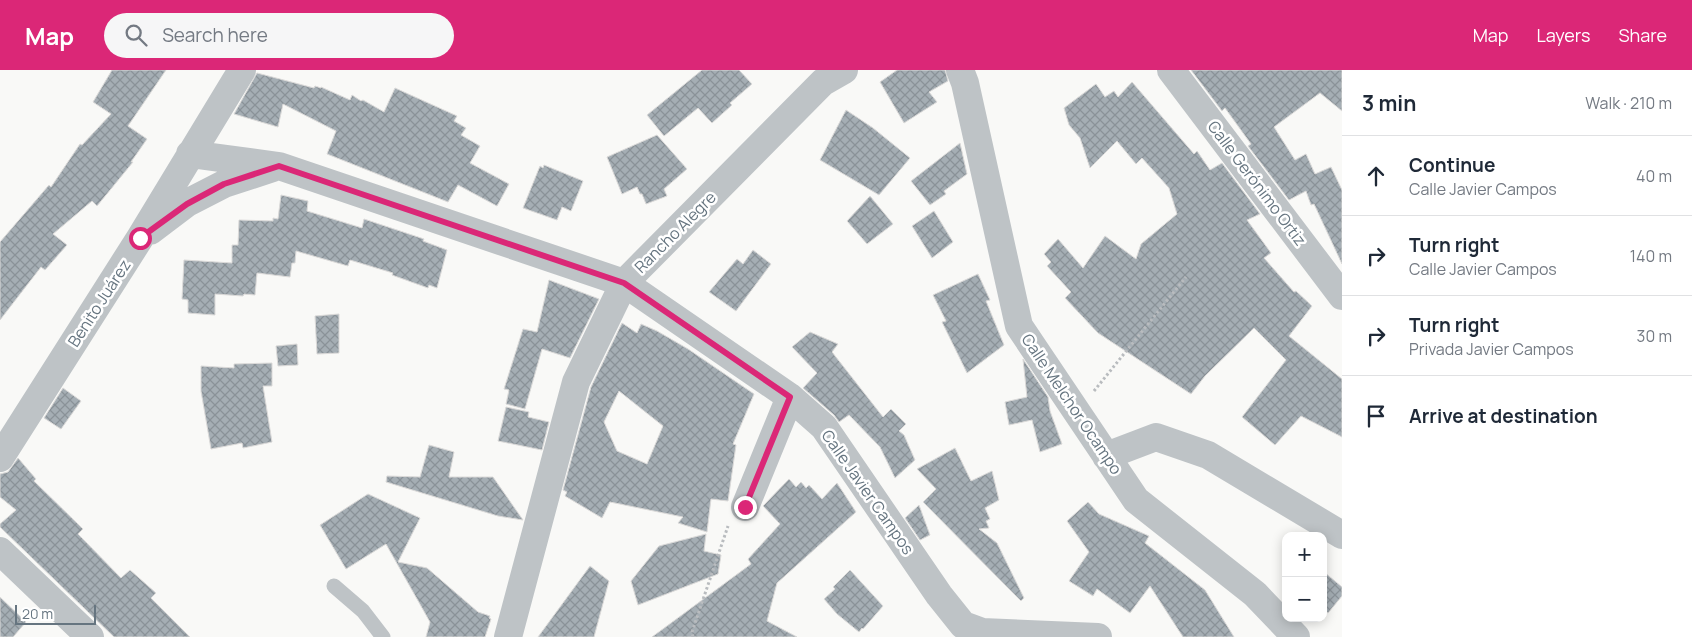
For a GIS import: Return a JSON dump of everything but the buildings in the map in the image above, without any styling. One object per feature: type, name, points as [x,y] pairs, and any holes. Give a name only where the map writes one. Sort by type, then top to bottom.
[{"type":"street","name":"Benito Juárez","points":[[0,458],[140,238],[242,70]]},
{"type":"street","name":"Rancho Alegre","points":[[508,637],[576,382],[624,283],[823,82],[844,70]]},
{"type":"street","name":"Calle Melchor Ocampo","points":[[960,70],[965,83],[1020,326],[1136,500],[1255,594],[1296,637]]},
{"type":"street","name":"Calle Gerónimo Ortiz","points":[[1171,70],[1342,296]]},
{"type":"street","name":"Calle Javier Campos","points":[[190,154],[279,166],[624,283],[790,397],[824,427],[939,595],[963,625],[982,632],[1098,637]]},
{"type":"street","points":[[140,238],[187,204],[224,184],[279,166]]},
{"type":"street","points":[[745,507],[790,397]]},
{"type":"street","points":[[1106,456],[1156,436],[1208,454],[1342,535]]},
{"type":"street","points":[[0,550],[90,637]]},
{"type":"lane","points":[[334,586],[363,611],[383,637]]},
{"type":"path","points":[[1077,412],[1186,277]]},
{"type":"path","points":[[693,637],[692,632],[736,504],[745,507]]},
{"type":"route","points":[[140,238],[187,204],[224,184],[279,166],[624,283],[790,397],[745,507]]}]
